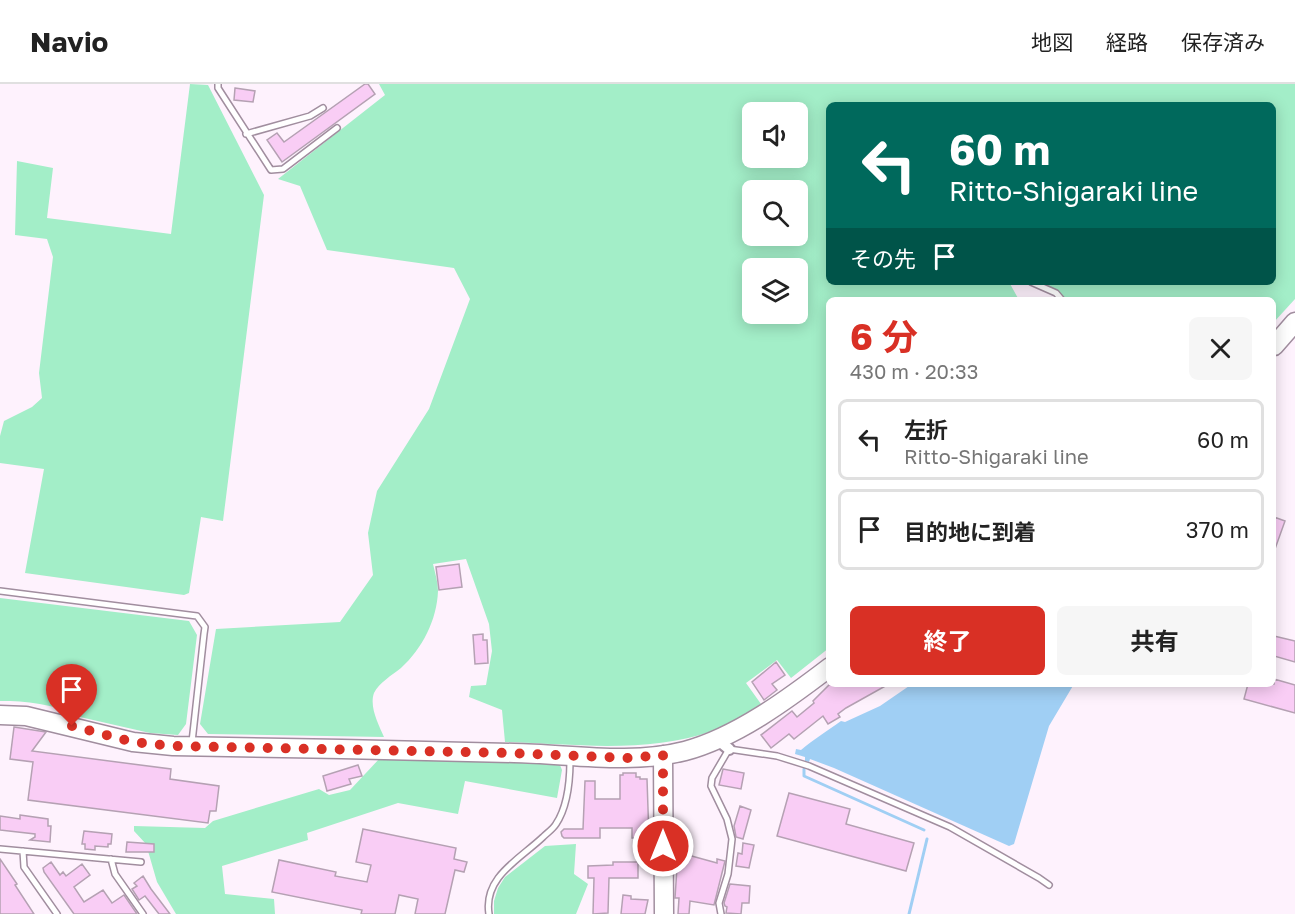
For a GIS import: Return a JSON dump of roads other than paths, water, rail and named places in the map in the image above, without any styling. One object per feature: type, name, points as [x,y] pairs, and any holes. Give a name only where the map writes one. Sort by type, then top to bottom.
[{"type":"main road","points":[[1276,344],[1295,322]]},
{"type":"main road","points":[[0,715],[44,719],[133,742],[191,747],[629,758],[724,745],[736,731],[826,670]]},
{"type":"main road","points":[[663,755],[664,914]]},
{"type":"lane","points":[[218,84],[218,88],[267,166],[276,171],[283,169],[338,128]]},
{"type":"lane","points":[[246,134],[310,116],[323,108]]},
{"type":"lane","points":[[1038,285],[1056,293],[1059,297]]},
{"type":"lane","points":[[0,591],[191,614],[201,620],[205,627],[191,747]]},
{"type":"lane","points":[[721,914],[719,903],[728,874],[732,839],[728,819],[711,786],[724,745],[777,756],[950,827],[1049,885]]},
{"type":"lane","points":[[489,914],[488,906],[494,883],[505,869],[556,824],[567,797],[570,756]]},
{"type":"lane","points":[[0,849],[141,862]]},
{"type":"lane","points":[[23,851],[24,867],[57,914]]},
{"type":"lane","points":[[111,860],[115,874],[143,914]]},
{"type":"water","points":[[908,687],[1072,687],[1049,726],[1014,844],[1009,846],[834,768],[810,759],[809,762],[805,761],[805,757],[795,754],[796,749],[801,750],[841,721],[845,722],[880,706]]},
{"type":"waterway","points":[[804,769],[804,776],[924,830]]},
{"type":"waterway","points":[[909,914],[927,839]]}]
